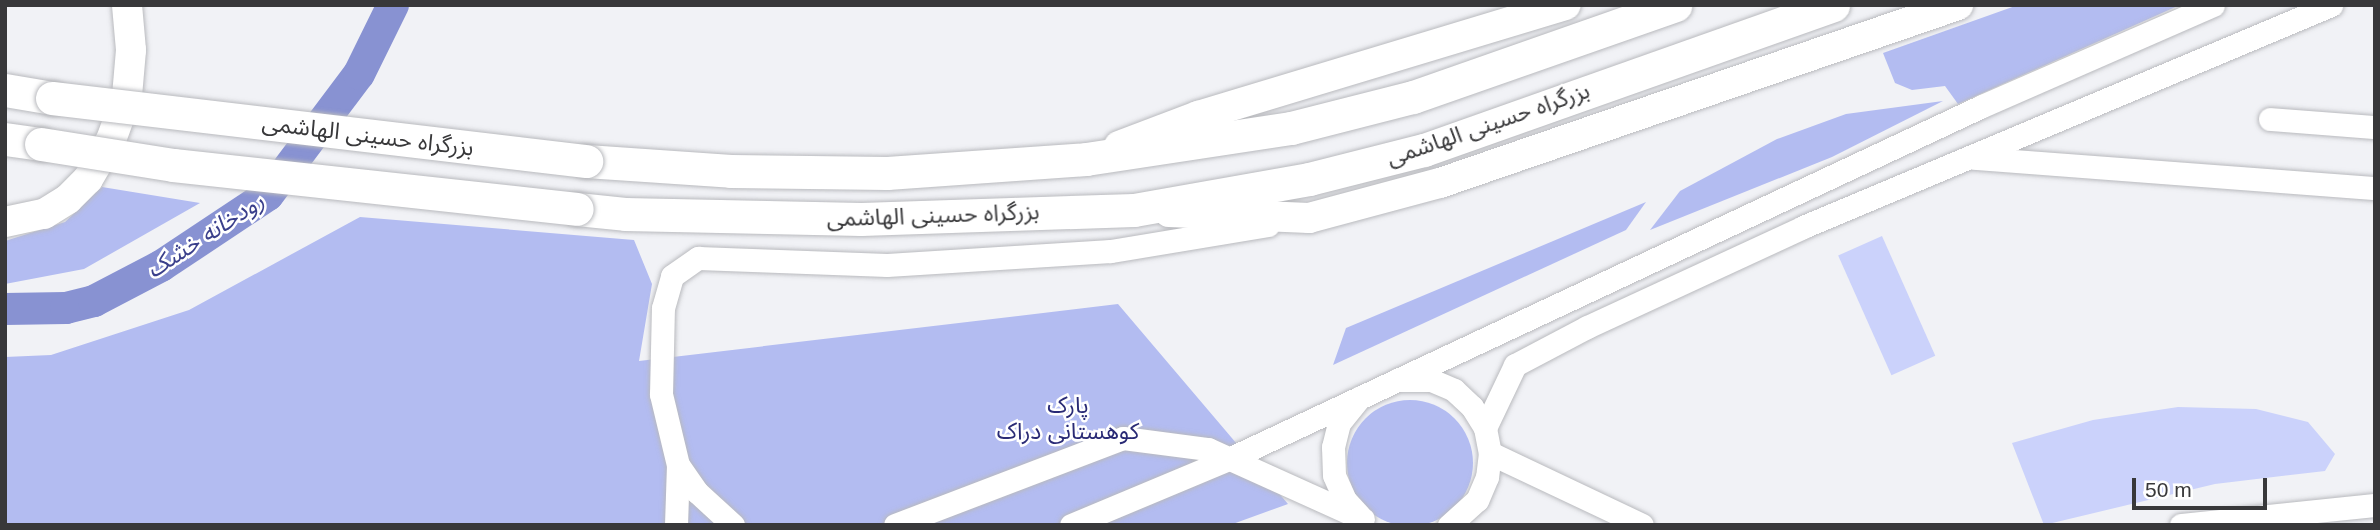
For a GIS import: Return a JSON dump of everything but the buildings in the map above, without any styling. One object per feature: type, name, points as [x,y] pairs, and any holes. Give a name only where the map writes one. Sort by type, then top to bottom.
[{"type":"highway","name":"بزرگراه حسینی الهاشمی","points":[[5,90],[51,98],[586,161],[731,171],[887,173],[1086,159],[1291,128],[1413,97],[1675,5]]},
{"type":"highway","name":"بزرگراه حسینی الهاشمی","points":[[5,139],[173,165],[577,209],[861,219],[1134,210],[1310,179],[1424,150],[1833,5]]},
{"type":"main road","points":[[5,222],[44,214],[68,199],[88,179],[111,140],[127,96],[131,50],[127,5]]},
{"type":"main road","points":[[1086,159],[1198,116],[1566,5]]},
{"type":"main road","points":[[1134,210],[1309,218],[1440,183],[1958,5]]},
{"type":"street","points":[[1072,525],[1231,458],[1380,384],[1982,106],[2213,5]]},
{"type":"street","points":[[1485,428],[1515,365],[1587,327],[1803,227],[2331,5]]},
{"type":"street","points":[[2270,119],[2375,127]]},
{"type":"street","points":[[1969,158],[2375,188]]},
{"type":"street","points":[[676,525],[678,465],[661,394],[663,308],[672,276],[698,258],[887,265],[1085,253],[1309,218]]},
{"type":"street","points":[[1573,296],[1587,327]]},
{"type":"street","points":[[1368,522],[1345,500],[1334,475],[1333,447],[1339,423],[1357,400],[1380,384],[1406,378],[1431,380],[1463,398],[1485,428],[1490,453],[1487,478],[1477,500],[1449,525]]},
{"type":"street","points":[[895,525],[1123,438],[1179,443],[1231,458],[1368,522]]},
{"type":"street","points":[[1490,453],[1642,525]]},
{"type":"street","points":[[678,465],[697,492],[733,525]]},
{"type":"street","points":[[2181,525],[2375,505]]},
{"type":"green space","points":[[2018,5],[2180,5],[1958,104],[1945,86],[1912,90],[1895,83],[1883,53]]},
{"type":"green space","points":[[1943,101],[1832,157],[1650,230],[1680,191],[1777,139],[1846,114]]},
{"type":"green space","points":[[102,187],[200,203],[84,269],[5,284],[5,241],[65,222]]},
{"type":"green space","points":[[1646,202],[1626,230],[1333,365],[1346,328]]},
{"type":"green space","name":"پارک کوهستانی دراک","points":[[360,217],[634,240],[652,284],[639,361],[1118,304],[1288,504],[1230,525],[5,525],[5,357],[51,355],[189,310]]},
{"type":"green space","points":[[1410,400],[1434,404],[1455,418],[1469,439],[1473,463],[1469,487],[1455,508],[1434,522],[1410,526],[1386,522],[1365,508],[1351,487],[1347,463],[1351,439],[1365,418],[1386,404]]},
{"type":"waterway","name":"رودخانه خشک","points":[[5,309],[66,308],[94,301],[161,266],[268,195],[359,74],[393,5]]}]
